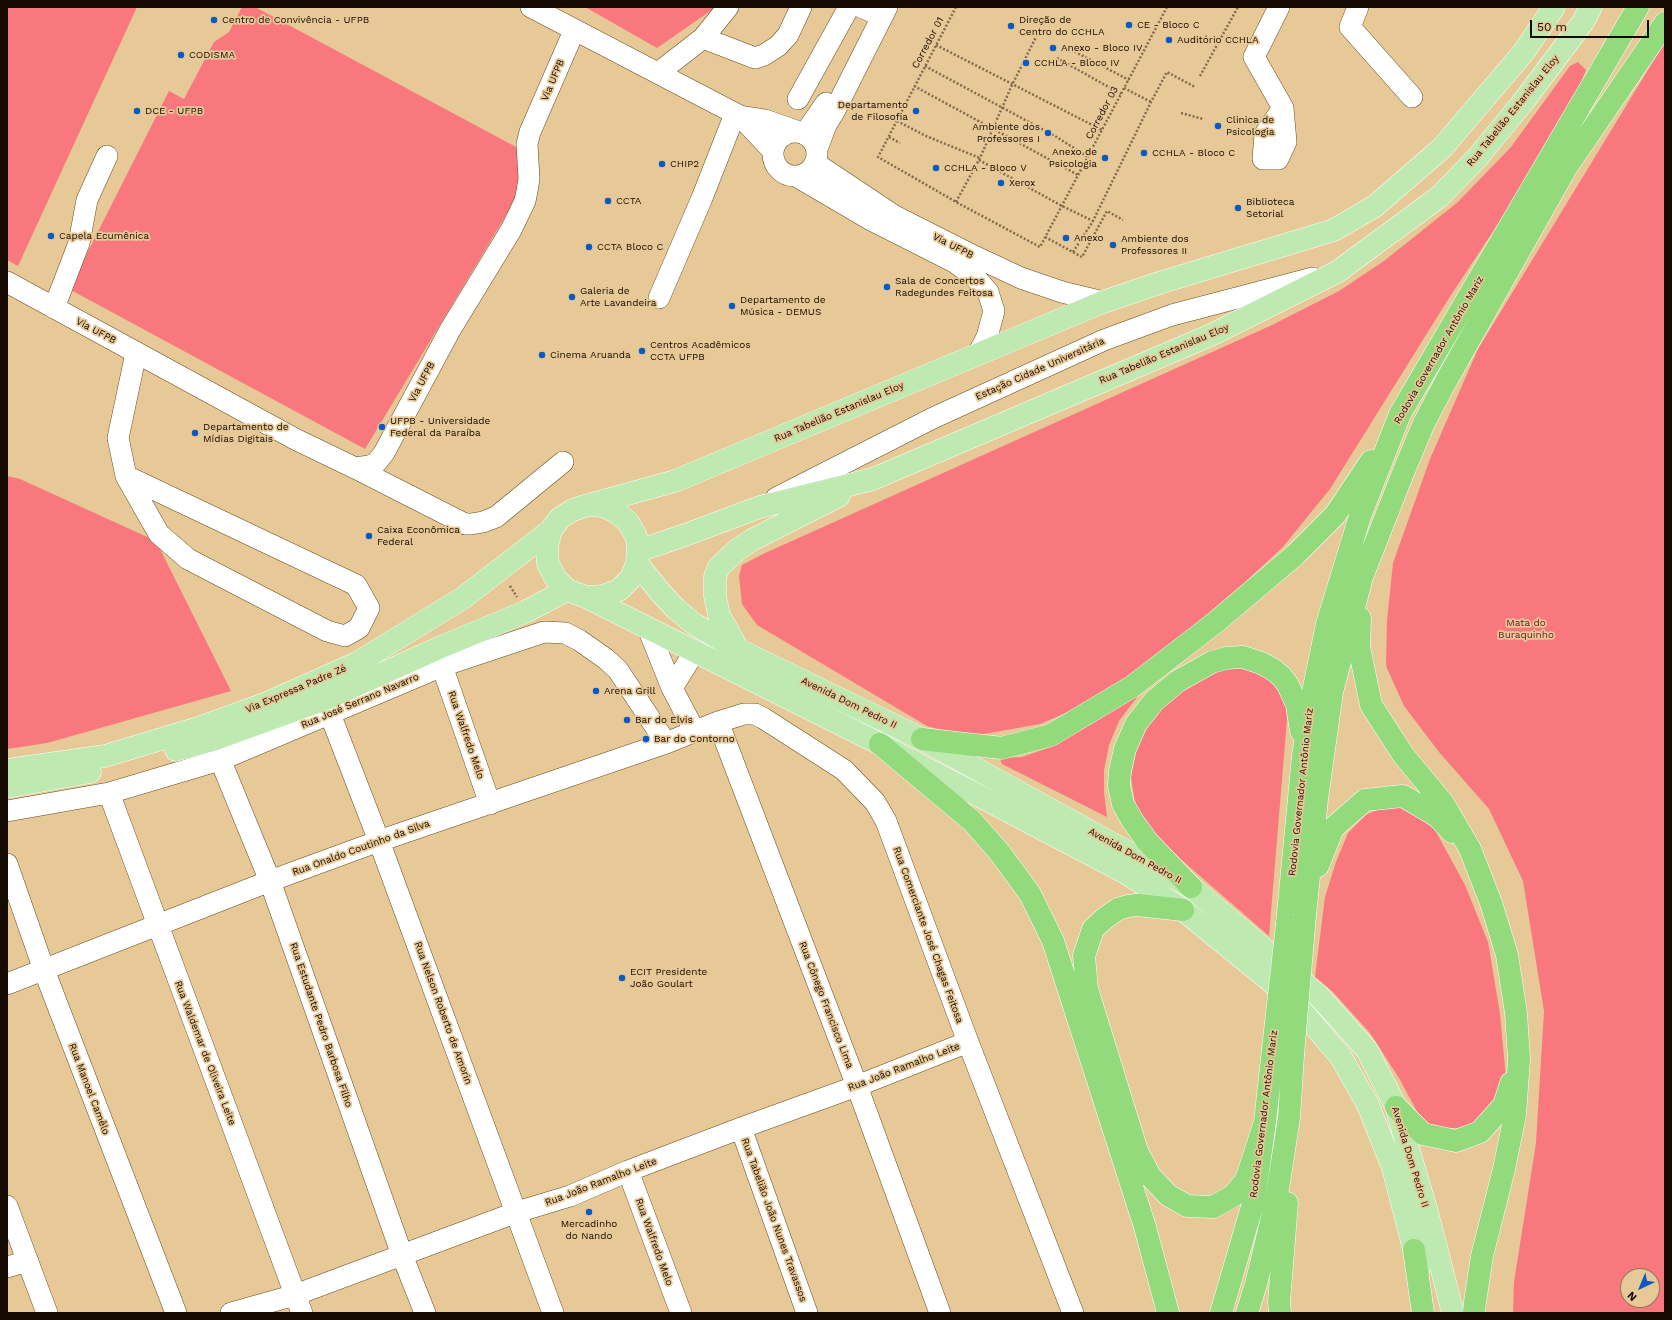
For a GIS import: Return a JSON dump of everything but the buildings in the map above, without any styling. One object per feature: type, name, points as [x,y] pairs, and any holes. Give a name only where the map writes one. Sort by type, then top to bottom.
[{"type":"highway","name":"Rodovia Governador Antônio Mariz","points":[[1247,1313],[1256,1284],[1276,1201],[1289,1118],[1294,1055],[1300,915],[1303,756],[1311,702],[1327,624],[1360,516],[1400,414],[1638,7]]},
{"type":"highway","name":"Rodovia Governador Antônio Mariz","points":[[1221,1313],[1254,1200],[1273,1049],[1300,915],[1318,800],[1332,692],[1362,577],[1424,423],[1445,383],[1566,168],[1665,23]]},
{"type":"highway","points":[[922,739],[1002,748],[1051,735],[1133,686],[1216,622],[1295,555],[1335,514],[1364,473],[1400,414]]},
{"type":"highway","points":[[1362,577],[1359,647],[1371,705],[1404,756],[1443,803],[1470,849],[1491,903],[1507,956],[1516,1013],[1519,1059],[1515,1115],[1504,1169],[1482,1256],[1474,1313]]},
{"type":"highway","points":[[1191,887],[1147,842],[1124,804],[1119,786],[1120,771],[1125,749],[1136,724],[1154,701],[1178,681],[1212,662],[1227,658],[1243,657],[1261,663],[1274,670],[1288,684],[1298,712],[1303,756]]},
{"type":"highway","points":[[880,744],[972,821],[1000,853],[1030,894],[1053,941],[1145,1227],[1168,1313]]},
{"type":"highway","points":[[1300,915],[1333,828],[1365,800],[1404,796],[1437,816],[1470,849]]},
{"type":"highway","points":[[1183,910],[1137,905],[1118,909],[1104,918],[1093,929],[1084,956],[1087,989],[1137,1151],[1150,1176],[1168,1195],[1187,1206],[1213,1207],[1233,1196],[1246,1180],[1265,1122]]},
{"type":"highway","points":[[1396,1107],[1423,1134],[1456,1141],[1480,1132],[1504,1105],[1519,1059]]},
{"type":"highway","points":[[1280,1313],[1279,1302],[1288,1189],[1289,1118]]},
{"type":"highway","points":[[1414,1250],[1423,1313]]},
{"type":"main road","name":"Rua Tabelião Estanislau Eloy","points":[[588,505],[675,481],[1103,302],[1159,283],[1334,230],[1374,206],[1442,148],[1523,53],[1554,7]]},
{"type":"main road","name":"Rua Tabelião Estanislau Eloy","points":[[638,557],[685,535],[760,507],[873,479],[1211,335],[1337,272],[1439,197],[1477,158],[1523,102],[1583,22],[1591,7]]},
{"type":"main road","points":[[739,650],[719,615],[715,596],[715,577],[719,567],[737,550],[752,540],[873,479]]},
{"type":"main road","points":[[588,505],[603,506],[616,512],[628,522],[635,534],[638,557],[630,578],[619,590],[603,596],[577,593],[556,579],[548,564],[547,547],[551,530],[560,518],[573,510],[588,505]]},
{"type":"main road","name":"Via Expressa Padre Zé","points":[[7,770],[105,756],[198,728],[267,703],[357,664],[463,598],[551,530]]},
{"type":"main road","name":"Avenida Dom Pedro II","points":[[638,557],[660,592],[676,609],[694,624],[739,650],[922,739],[1191,887],[1318,995],[1367,1050],[1396,1107],[1427,1212],[1453,1313]]},
{"type":"main road","name":"Avenida Dom Pedro II","points":[[577,593],[880,744],[1126,873],[1183,910],[1289,996],[1341,1057],[1368,1105],[1393,1168],[1431,1313]]},
{"type":"main road","name":"Via Expressa Padre Zé","points":[[7,787],[102,769],[213,740],[326,699],[441,647],[525,612],[577,593]]},
{"type":"street","name":"Via UFPB","points":[[531,7],[737,115],[773,151],[774,160],[779,168],[786,174],[796,176],[871,220],[954,262],[974,276],[988,292],[994,311],[987,337],[978,354]]},
{"type":"street","points":[[658,73],[703,38],[728,7]]},
{"type":"street","points":[[703,38],[755,58],[764,55],[778,46],[788,35],[801,7]]},
{"type":"street","points":[[798,99],[849,7]]},
{"type":"street","points":[[1279,7],[1254,57],[1282,108]]},
{"type":"street","points":[[1358,7],[1350,27],[1412,97]]},
{"type":"street","points":[[796,176],[804,174],[810,170],[808,144],[826,125],[835,110],[876,10]]},
{"type":"street","name":"Via UFPB","points":[[7,282],[295,439],[355,468],[376,464],[384,453],[450,330],[511,230],[525,201],[529,179],[527,144],[530,132],[574,30]]},
{"type":"street","name":"Via UFPB","points":[[737,115],[766,120],[808,144],[893,215],[1021,278],[1062,292],[1103,302]]},
{"type":"street","points":[[659,298],[737,115]]},
{"type":"street","points":[[773,151],[781,136],[788,132],[808,144]]},
{"type":"street","points":[[54,308],[79,243],[88,200],[107,156]]},
{"type":"street","name":"Estação Cidade Universitária","points":[[760,507],[934,418],[1104,340],[1172,315],[1337,272]]},
{"type":"street","points":[[126,476],[356,584],[369,608],[359,628],[345,636],[327,631],[188,559],[159,534],[126,476],[118,438],[136,353]]},
{"type":"street","points":[[355,468],[465,524],[471,524],[483,522],[496,517],[563,462]]},
{"type":"street","points":[[648,628],[672,688],[695,732]]},
{"type":"street","name":"Rua José Serrano Navarro","points":[[7,811],[109,793],[220,760],[442,666],[535,634],[554,631],[565,633],[592,648],[618,670],[666,743]]},
{"type":"street","points":[[672,688],[695,651]]},
{"type":"street","name":"Rua Walfredo Melo","points":[[442,666],[490,804]]},
{"type":"street","name":"Rua Comerciante José Chagas Feitosa","points":[[718,722],[749,713],[763,718],[844,770],[875,802],[886,821],[968,1042],[1073,1313]]},
{"type":"street","name":"Rua Nelson Roberto de Amorin","points":[[330,714],[379,841],[553,1313]]},
{"type":"street","name":"Rua Onaldo Coutinho da Silva","points":[[7,984],[270,881],[379,841],[666,743],[718,722]]},
{"type":"street","name":"Rua Cônego Francisco Lima","points":[[718,722],[857,1086],[940,1313]]},
{"type":"street","name":"Rua Estudante Pedro Barbosa Filho","points":[[213,740],[270,881],[402,1255],[424,1313]]},
{"type":"street","name":"Rua Waldemar de Oliveira Leite","points":[[109,793],[298,1304]]},
{"type":"street","name":"Rua Manoel Camêlo","points":[[7,864],[44,970],[176,1313]]},
{"type":"street","name":"Rua João Ramalho Leite","points":[[231,1313],[298,1304],[402,1255],[517,1212],[570,1196],[628,1171],[857,1086],[968,1042]]},
{"type":"street","name":"Rua Tabelião João Nunes Travassos","points":[[741,1128],[807,1313]]},
{"type":"street","name":"Rua Walfredo Melo","points":[[628,1171],[681,1313]]},
{"type":"street","points":[[7,1206],[47,1313]]},
{"type":"street","points":[[7,1267],[28,1261]]},
{"type":"path","name":"Corredor 01","points":[[956,7],[878,158],[956,202]]},
{"type":"path","name":"Corredor 03","points":[[956,202],[1040,247],[1167,7]]},
{"type":"path","points":[[1200,76],[1238,7]]},
{"type":"path","points":[[956,202],[980,159],[1012,85],[1036,37]]},
{"type":"path","points":[[936,45],[1102,130]]},
{"type":"path","points":[[1064,46],[1129,80]]},
{"type":"path","points":[[1057,58],[1121,94]]},
{"type":"path","points":[[925,66],[1055,136],[1088,157]]},
{"type":"path","points":[[1073,252],[1093,221],[1167,72],[1195,87]]},
{"type":"path","points":[[914,86],[1078,175]]},
{"type":"path","points":[[1124,88],[1151,102]]},
{"type":"path","points":[[1181,113],[1203,119]]},
{"type":"path","points":[[897,121],[926,136],[980,159],[1062,206],[1093,221]]},
{"type":"path","points":[[889,137],[900,143]]},
{"type":"path","points":[[1045,237],[1082,257],[1107,211],[1123,220]]},
{"type":"path","points":[[501,569],[525,612]]},
{"type":"green space","points":[[7,7],[137,7],[18,266],[7,260]]},
{"type":"green space","points":[[242,7],[255,7],[516,147],[522,178],[517,197],[365,449],[69,289],[169,91],[184,99],[214,42],[229,32]]},
{"type":"green space","points":[[585,7],[716,7],[657,48]]},
{"type":"green space","name":"Mata do Buraquinho","points":[[1665,42],[1665,1313],[1513,1313],[1514,1282],[1536,1143],[1544,1011],[1523,881],[1489,809],[1439,752],[1404,706],[1386,666],[1387,621],[1393,563],[1430,459],[1478,349]]},
{"type":"green space","points":[[1578,62],[1586,70],[1578,90],[1502,218],[1449,298],[1330,489],[1282,548],[1243,584],[1147,665],[1098,699],[1040,724],[967,737],[927,726],[757,625],[742,604],[739,576],[742,565],[763,554],[1270,326],[1339,291],[1384,261],[1458,202],[1511,147],[1570,66]]},
{"type":"green space","points":[[7,476],[20,479],[156,541],[231,691],[47,743],[7,749]]},
{"type":"green space","points":[[1215,664],[1246,666],[1276,682],[1285,699],[1287,719],[1269,936],[1153,834],[1136,809],[1131,777],[1137,748],[1153,715]]},
{"type":"green space","points":[[1147,684],[1119,721],[1109,745],[1104,770],[1104,792],[1107,817],[1002,764],[1000,758],[1022,757],[1051,747],[1095,721]]},
{"type":"green space","points":[[1388,806],[1411,810],[1435,830],[1465,885],[1488,942],[1500,1014],[1506,1078],[1491,1108],[1475,1123],[1463,1128],[1444,1128],[1430,1125],[1420,1117],[1399,1078],[1370,1033],[1333,992],[1315,977],[1325,897],[1336,862],[1348,833],[1367,814]]},
{"type":"place","name":"Centro de Convivência - UFPB","points":[[214,20]]},
{"type":"place","name":"CE - Bloco C","points":[[1129,25]]},
{"type":"place","name":"Direção de Centro do CCHLA","points":[[1011,26]]},
{"type":"place","name":"Auditório CCHLA","points":[[1169,40]]},
{"type":"place","name":"Anexo - Bloco IV","points":[[1053,48]]},
{"type":"place","name":"CODISMA","points":[[181,55]]},
{"type":"place","name":"CCHLA - Bloco IV","points":[[1026,63]]},
{"type":"place","name":"DCE - UFPB","points":[[137,111]]},
{"type":"place","name":"Departamento de Filosofia","points":[[916,111]]},
{"type":"place","name":"Clinica de Psicologia","points":[[1218,126]]},
{"type":"place","name":"Ambiente dos Professores I","points":[[1048,133]]},
{"type":"place","name":"CCHLA - Bloco C","points":[[1144,153]]},
{"type":"place","name":"Anexo de Psicologia","points":[[1105,158]]},
{"type":"place","name":"CHIP2","points":[[662,164]]},
{"type":"place","name":"CCHLA - Bloco V","points":[[936,168]]},
{"type":"place","name":"Xerox","points":[[1001,183]]},
{"type":"place","name":"CCTA","points":[[608,201]]},
{"type":"place","name":"Biblioteca Setorial","points":[[1238,208]]},
{"type":"place","name":"Capela Ecumênica","points":[[51,236]]},
{"type":"place","name":"Anexo","points":[[1066,238]]},
{"type":"place","name":"Ambiente dos Professores II","points":[[1113,245]]},
{"type":"place","name":"CCTA Bloco C","points":[[589,247]]},
{"type":"place","name":"Sala de Concertos Radegundes Feitosa","points":[[887,287]]},
{"type":"place","name":"Galeria de Arte Lavandeira","points":[[572,297]]},
{"type":"place","name":"Departamento de Música - DEMUS","points":[[732,306]]},
{"type":"place","name":"Centros Acadêmicos CCTA UFPB","points":[[642,351]]},
{"type":"place","name":"Cinema Aruanda","points":[[542,355]]},
{"type":"place","name":"UFPB - Universidade Federal da Paraíba","points":[[382,427]]},
{"type":"place","name":"Departamento de Mídias Digitais","points":[[195,433]]},
{"type":"place","name":"Caixa Econômica Federal","points":[[369,536]]},
{"type":"place","name":"Arena Grill","points":[[596,691]]},
{"type":"place","name":"Bar do Elvis","points":[[627,720]]},
{"type":"place","name":"Bar do Contorno","points":[[646,739]]},
{"type":"place","name":"ECIT Presidente João Goulart","points":[[622,978]]},
{"type":"place","name":"Mercadinho do Nando","points":[[589,1212]]}]
